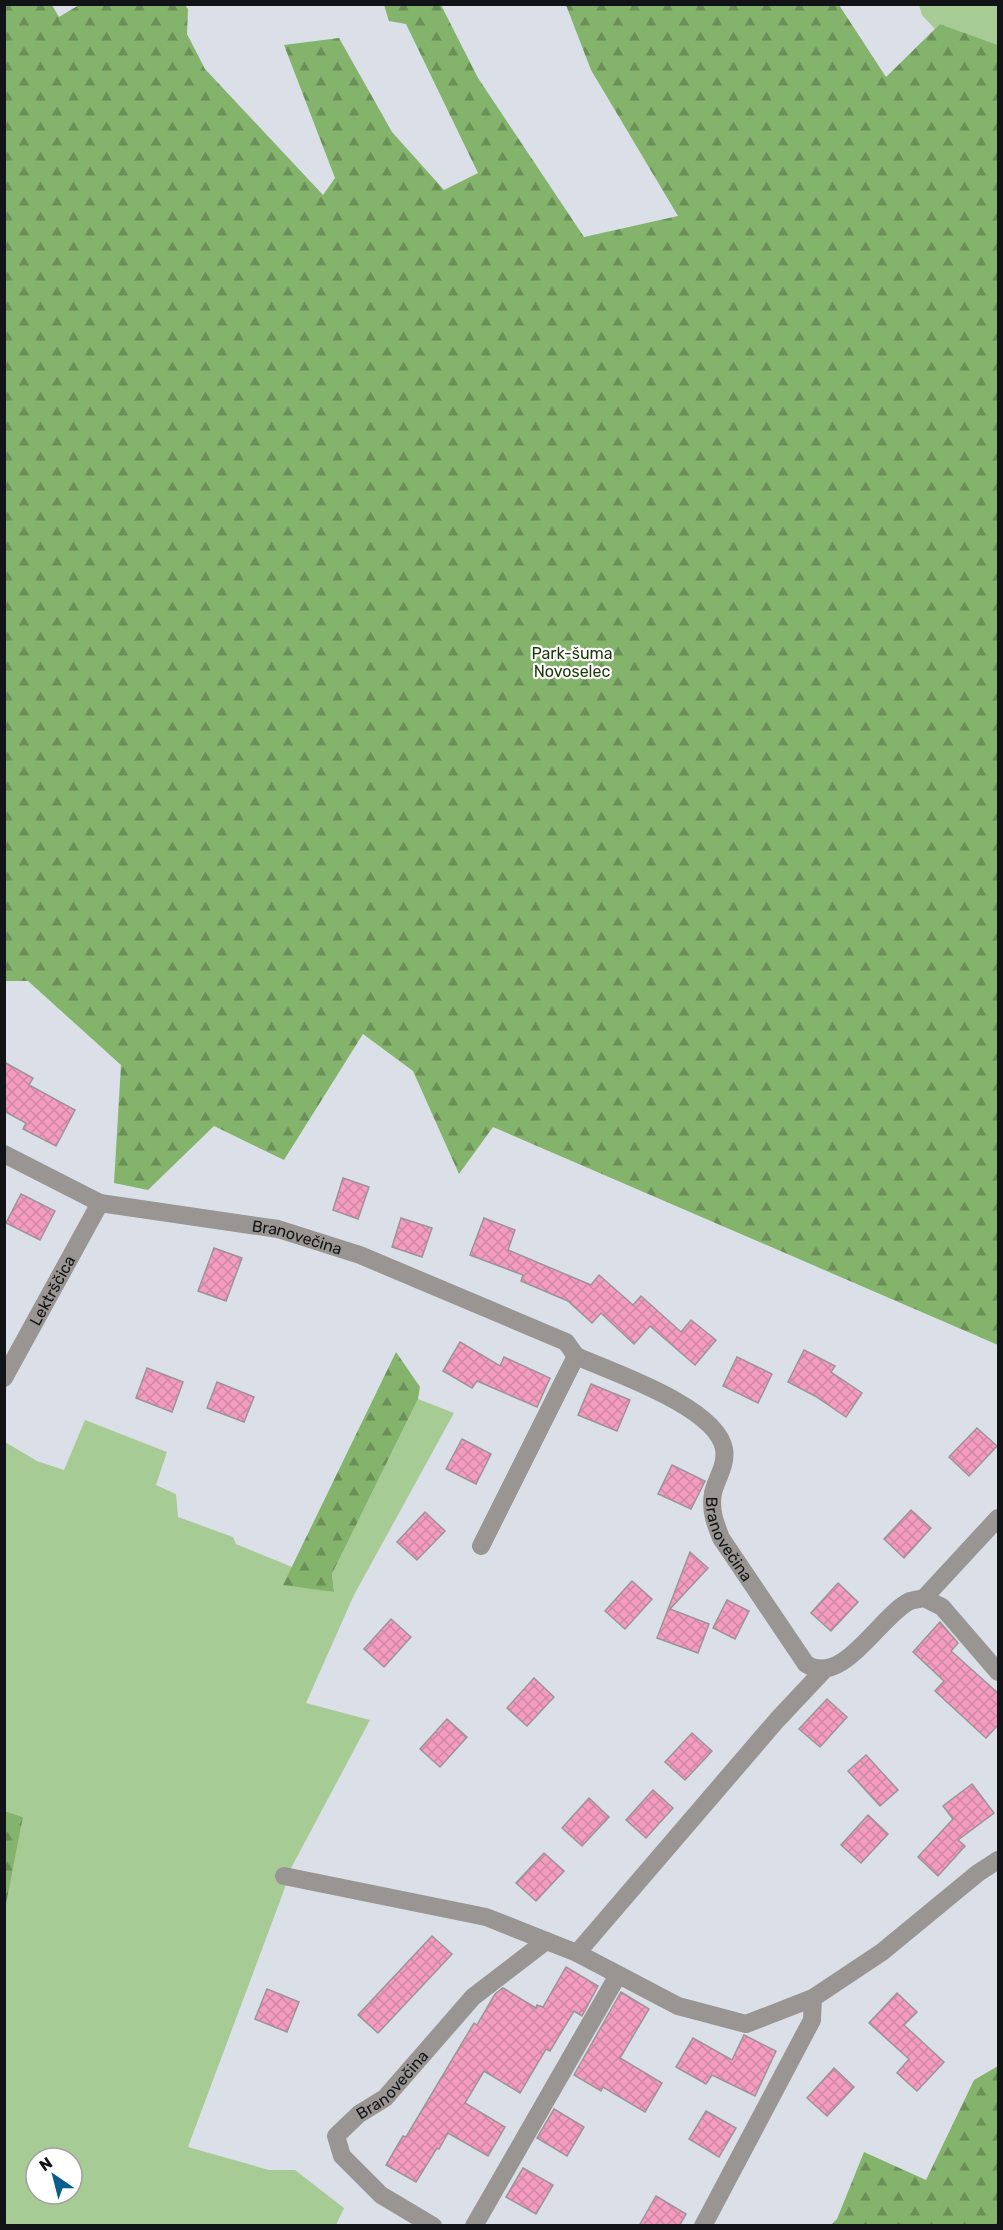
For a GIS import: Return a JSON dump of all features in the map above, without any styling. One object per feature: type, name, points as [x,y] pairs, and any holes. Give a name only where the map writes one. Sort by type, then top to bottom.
[{"type":"street","name":"Branovečina","points":[[4,1154],[100,1203],[271,1227],[360,1256],[566,1342],[576,1356],[676,1400],[703,1417],[717,1432],[724,1449],[722,1469],[713,1493],[713,1516],[721,1538],[802,1659],[813,1669],[824,1670]]},
{"type":"street","name":"Lektrščica","points":[[4,1377],[100,1203]]},
{"type":"street","points":[[481,1546],[576,1356]]},
{"type":"street","points":[[577,1953],[777,1720],[824,1670],[848,1658],[909,1601],[924,1598],[999,1518]]},
{"type":"street","points":[[924,1598],[942,1607],[999,1672]]},
{"type":"street","points":[[284,1876],[486,1917],[577,1953],[678,2006],[746,2024],[813,1998],[882,1952],[978,1873],[999,1860]]},
{"type":"street","name":"Branovečina","points":[[433,2226],[381,2195],[342,2156],[336,2136],[359,2114],[386,2098],[473,1997],[546,1941]]},
{"type":"street","points":[[474,2226],[618,1975]]},
{"type":"street","points":[[703,2226],[812,2020],[813,1998]]},
{"type":"green space","name":"Park-šuma Novoselec","points":[[4,5],[52,5],[59,17],[79,5],[185,5],[188,9],[187,34],[205,69],[323,195],[335,178],[284,45],[339,38],[392,132],[444,190],[478,173],[406,24],[389,21],[384,5],[441,5],[478,78],[584,237],[678,216],[591,70],[566,5],[839,5],[886,77],[940,24],[998,45],[998,1345],[493,1127],[459,1174],[413,1071],[363,1034],[284,1160],[214,1126],[148,1190],[114,1183],[121,1065],[28,981],[5,981]]},
{"type":"green space","points":[[919,5],[998,5],[998,45],[940,24],[935,29],[922,15]]},
{"type":"green space","points":[[396,1352],[420,1387],[418,1399],[332,1574],[334,1592],[283,1585]]},
{"type":"green space","points":[[418,1399],[454,1413],[354,1595],[306,1703],[370,1720],[290,1870],[188,2147],[269,2170],[295,2170],[344,2208],[336,2225],[5,2225],[4,1909],[23,1817],[5,1811],[5,1442],[37,1461],[64,1470],[85,1420],[167,1452],[156,1485],[176,1494],[178,1517],[233,1537],[236,1544],[292,1567],[284,1584],[334,1592],[332,1574]]},
{"type":"green space","points":[[4,1811],[23,1817],[5,1909]]},
{"type":"green space","points":[[998,2066],[998,2225],[831,2225],[837,2219],[864,2152],[926,2180],[974,2080]]},
{"type":"building","points":[[4,1062],[33,1078],[29,1085],[75,1110],[56,1146],[23,1129],[26,1123],[4,1111]]},
{"type":"building","points":[[343,1178],[369,1187],[358,1219],[333,1210]]},
{"type":"building","points":[[21,1194],[55,1211],[40,1240],[6,1223]]},
{"type":"building","points":[[401,1218],[432,1228],[422,1257],[392,1247]]},
{"type":"building","points":[[484,1218],[515,1230],[508,1250],[591,1285],[599,1275],[633,1305],[641,1296],[681,1332],[691,1320],[716,1340],[695,1365],[650,1326],[634,1344],[601,1313],[592,1323],[568,1301],[521,1281],[523,1275],[470,1255]]},
{"type":"building","points":[[214,1248],[242,1258],[226,1301],[198,1291]]},
{"type":"building","points":[[460,1342],[500,1366],[504,1357],[550,1378],[537,1407],[477,1381],[472,1388],[443,1371]]},
{"type":"building","points":[[804,1350],[835,1366],[831,1372],[862,1393],[846,1417],[815,1396],[788,1382]]},
{"type":"building","points":[[737,1357],[772,1374],[758,1403],[723,1386]]},
{"type":"building","points":[[147,1368],[183,1382],[172,1412],[136,1398]]},
{"type":"building","points":[[217,1382],[254,1397],[244,1422],[207,1408]]},
{"type":"building","points":[[591,1384],[630,1400],[617,1431],[578,1415]]},
{"type":"building","points":[[977,1428],[997,1446],[969,1476],[949,1457]]},
{"type":"building","points":[[462,1439],[491,1454],[476,1484],[446,1469]]},
{"type":"building","points":[[672,1465],[705,1481],[691,1509],[658,1494]]},
{"type":"building","points":[[911,1510],[931,1528],[904,1558],[884,1539]]},
{"type":"building","points":[[425,1512],[445,1531],[417,1560],[397,1542]]},
{"type":"building","points":[[690,1552],[708,1568],[670,1609],[709,1624],[698,1653],[657,1638]]},
{"type":"building","points":[[632,1581],[652,1599],[625,1629],[605,1611]]},
{"type":"building","points":[[838,1583],[858,1602],[831,1631],[811,1613]]},
{"type":"building","points":[[727,1600],[749,1611],[735,1639],[713,1628]]},
{"type":"building","points":[[391,1619],[411,1637],[384,1667],[364,1649]]},
{"type":"building","points":[[940,1622],[958,1643],[951,1651],[999,1694],[999,1724],[986,1738],[935,1691],[944,1681],[913,1652]]},
{"type":"building","points":[[534,1678],[554,1697],[527,1726],[507,1708]]},
{"type":"building","points":[[827,1699],[847,1717],[820,1747],[799,1729]]},
{"type":"building","points":[[447,1719],[467,1737],[440,1767],[420,1749]]},
{"type":"building","points":[[692,1733],[712,1751],[685,1780],[665,1762]]},
{"type":"building","points":[[866,1755],[898,1790],[880,1806],[848,1771]]},
{"type":"building","points":[[972,1784],[994,1813],[958,1840],[965,1846],[938,1876],[918,1857],[953,1819],[943,1806]]},
{"type":"building","points":[[653,1790],[673,1808],[646,1838],[626,1820]]},
{"type":"building","points":[[589,1798],[609,1817],[582,1846],[562,1828]]},
{"type":"building","points":[[868,1815],[888,1834],[861,1863],[841,1845]]},
{"type":"building","points":[[544,1853],[564,1871],[536,1901],[516,1883]]},
{"type":"building","points":[[432,1936],[452,1954],[378,2033],[358,2015]]},
{"type":"building","points":[[566,1967],[598,1986],[582,2016],[574,2011],[550,2051],[546,2049],[520,2093],[484,2071],[465,2103],[505,2127],[488,2156],[448,2133],[416,2182],[386,2165],[403,2136],[406,2137],[474,2023],[477,2025],[495,1994],[503,1988],[536,2008],[537,2005],[543,2007]]},
{"type":"building","points":[[267,1989],[299,2002],[287,2032],[255,2019]]},
{"type":"building","points":[[621,1992],[649,2009],[620,2058],[662,2083],[645,2112],[603,2087],[601,2091],[574,2075]]},
{"type":"building","points":[[897,1993],[917,2012],[904,2025],[944,2062],[917,2091],[897,2073],[909,2059],[869,2023]]},
{"type":"building","points":[[744,2035],[776,2051],[755,2096],[712,2075],[706,2084],[676,2067],[693,2038],[732,2060]]},
{"type":"building","points":[[834,2068],[854,2087],[827,2116],[807,2098]]},
{"type":"building","points":[[554,2109],[584,2127],[567,2156],[537,2138]]},
{"type":"building","points":[[706,2111],[736,2128],[719,2157],[689,2139]]},
{"type":"building","points":[[523,2168],[553,2185],[536,2214],[506,2197]]},
{"type":"building","points":[[656,2196],[686,2214],[679,2226],[639,2226]]}]
